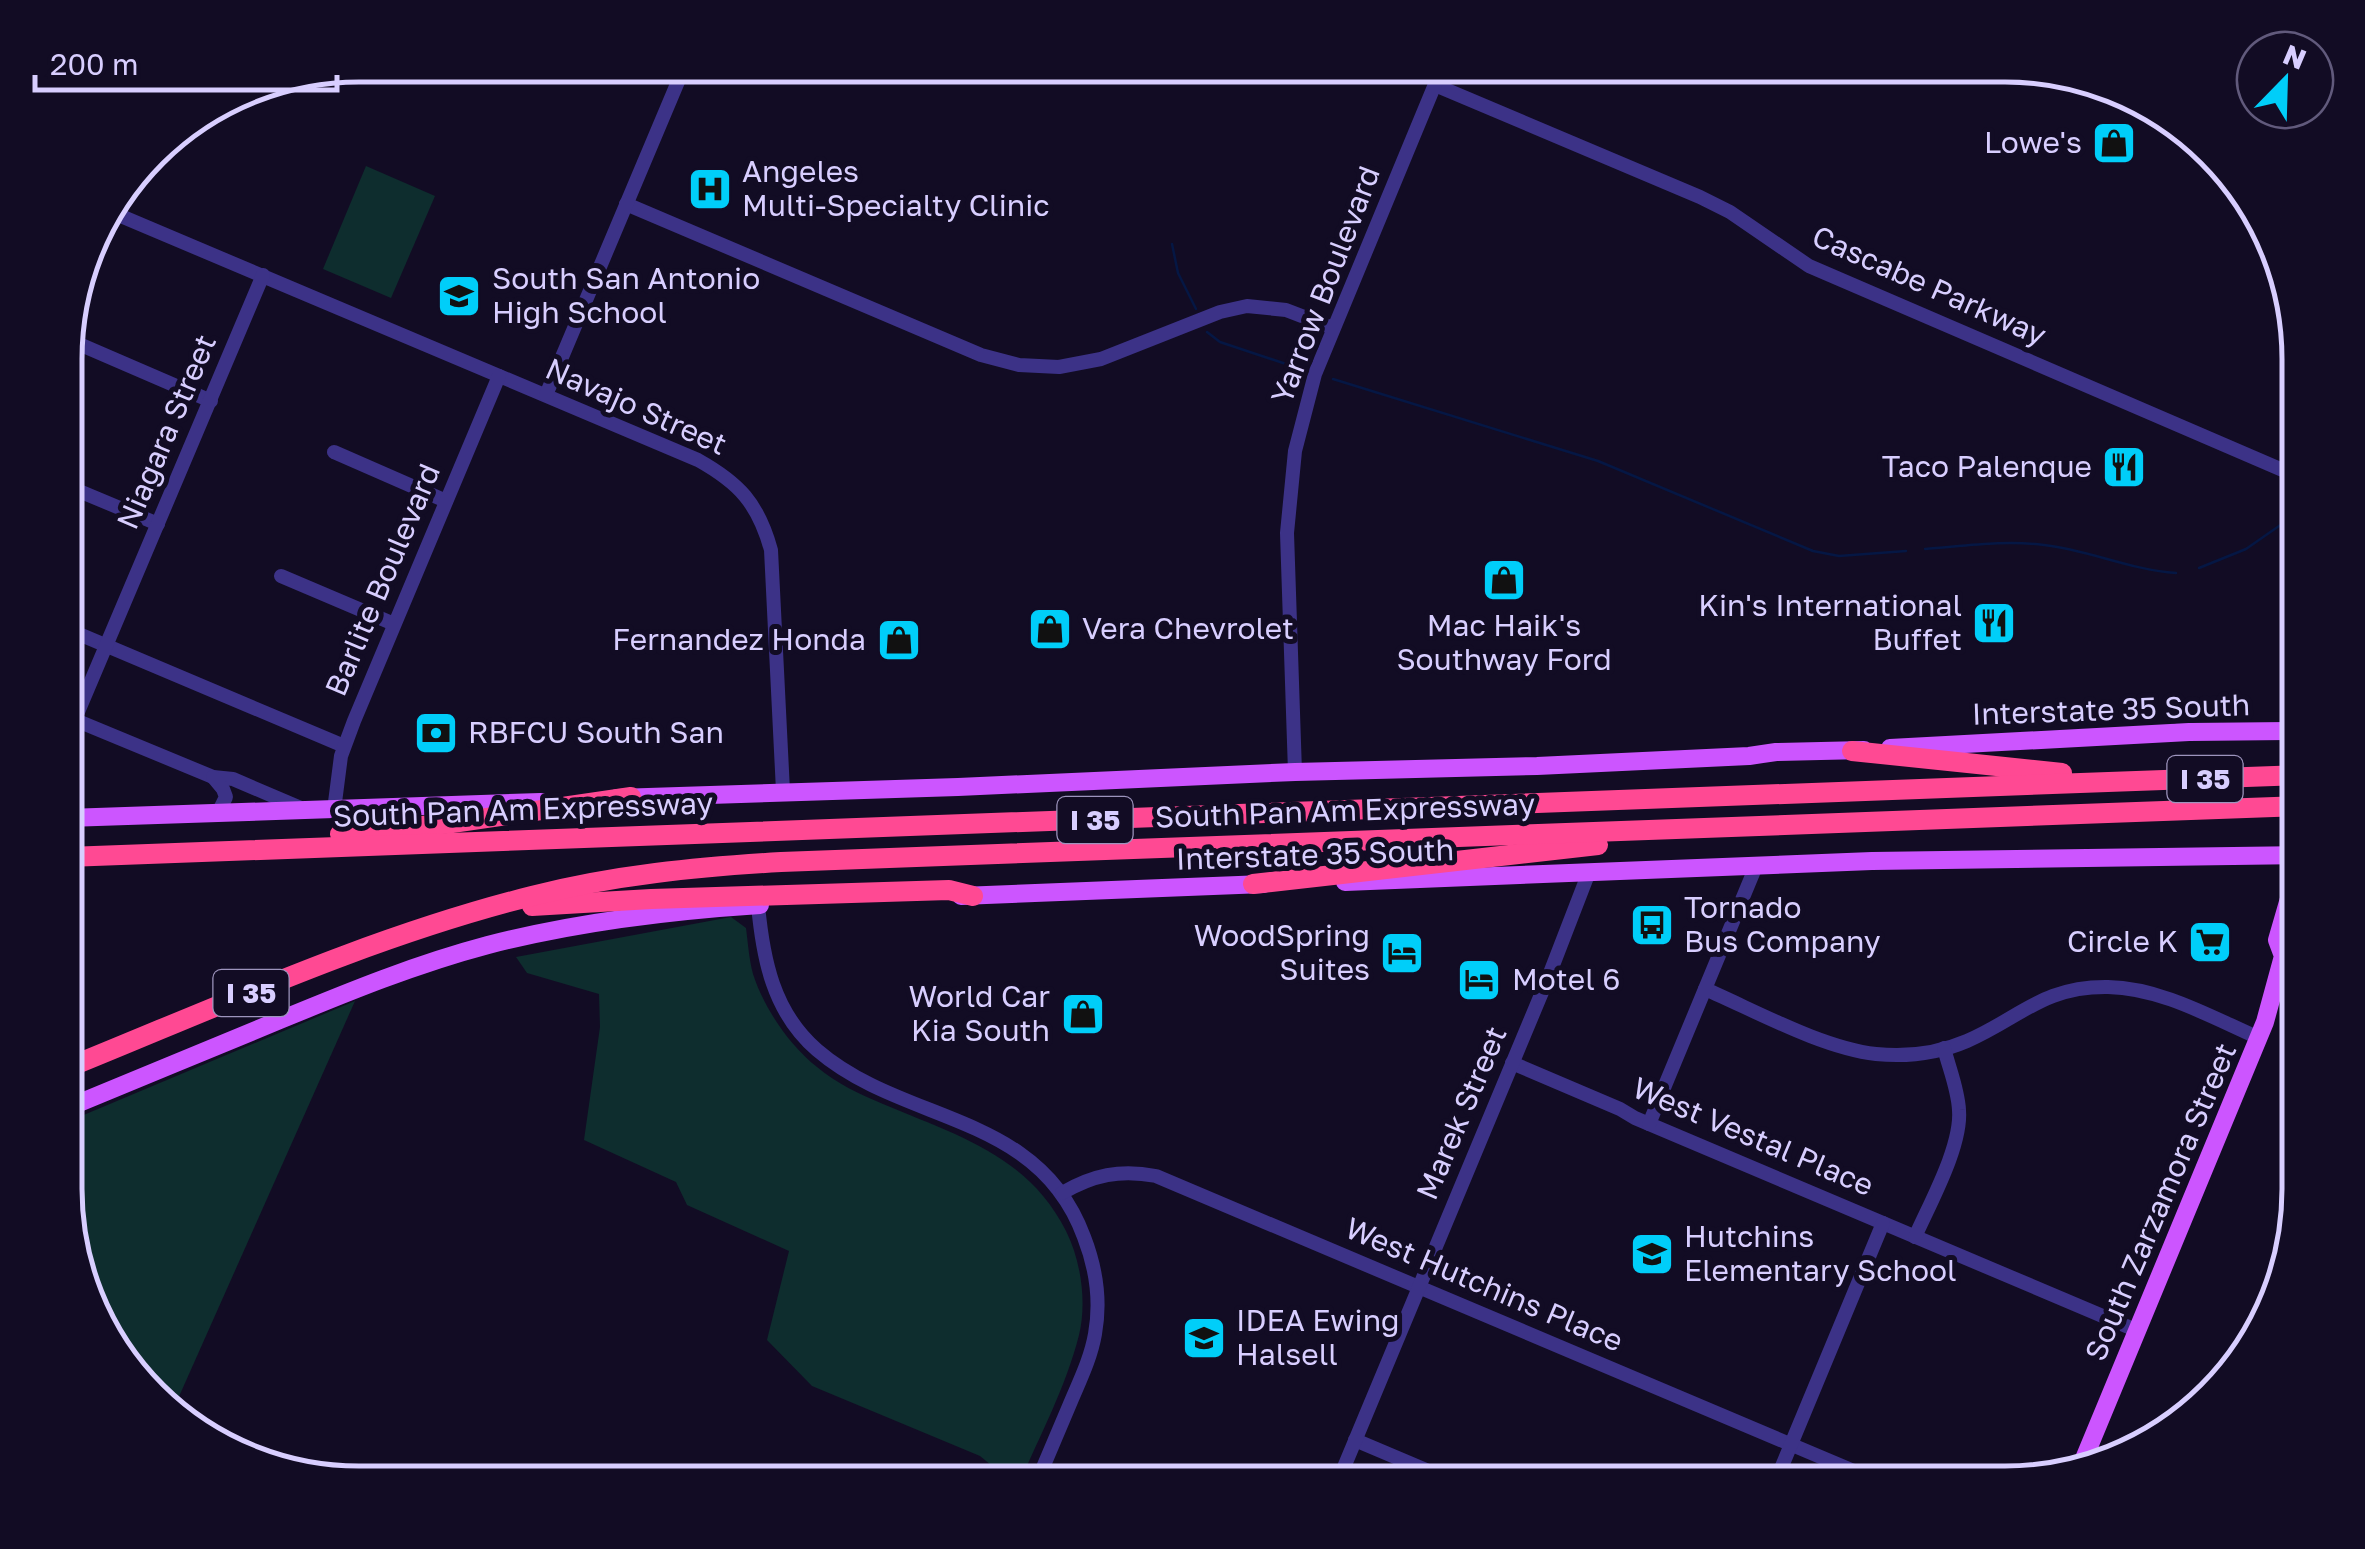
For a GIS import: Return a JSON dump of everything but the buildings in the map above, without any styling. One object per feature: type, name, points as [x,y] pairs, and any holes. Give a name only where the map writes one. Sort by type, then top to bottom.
[{"type":"highway","points":[[1852,750],[2123,782]]},
{"type":"highway","name":"South Pan Am Expressway","points":[[83,856],[2282,776]]},
{"type":"highway","points":[[216,852],[287,839],[452,823],[631,797]]},
{"type":"highway","name":"South Pan Am Expressway","points":[[83,1062],[436,924],[500,904],[639,874],[710,866],[2282,806]]},
{"type":"highway","points":[[1252,884],[1574,847],[1730,839],[1836,824]]},
{"type":"highway","points":[[436,924],[543,904],[950,890],[973,896]]},
{"type":"main road","name":"Interstate 35 South","points":[[83,817],[1537,766],[2189,732],[2282,731]]},
{"type":"main road","name":"Interstate 35 South","points":[[83,1102],[417,966],[543,932],[702,909],[1872,861],[2282,855]]},
{"type":"main road","points":[[2265,856],[2282,876]]},
{"type":"main road","name":"South Zarzamora Street","points":[[2282,919],[2276,940],[2282,954]]},
{"type":"main road","name":"South Zarzamora Street","points":[[2086,1454],[2259,1038],[2282,959]]},
{"type":"street","points":[[546,396],[677,83]]},
{"type":"street","name":"Yarrow Boulevard","points":[[1295,772],[1287,532],[1295,450],[1314,374],[1435,84]]},
{"type":"street","name":"Cascabe Parkway","points":[[1435,84],[1700,197],[1730,212],[1809,266],[2282,469]]},
{"type":"street","points":[[626,204],[981,355],[1019,365],[1059,367],[1102,360],[1220,312],[1247,306],[1286,310],[1333,328]]},
{"type":"street","name":"Navajo Street","points":[[123,217],[698,460],[732,481],[748,498],[766,533],[773,564],[784,791]]},
{"type":"street","name":"Niagara Street","points":[[83,693],[263,276]]},
{"type":"street","points":[[84,347],[211,400]]},
{"type":"street","name":"Barlite Boulevard","points":[[334,810],[344,746],[499,376]]},
{"type":"street","points":[[334,452],[446,501]]},
{"type":"street","points":[[83,492],[158,524]]},
{"type":"street","points":[[281,576],[394,624]]},
{"type":"street","points":[[83,636],[344,746]]},
{"type":"street","points":[[83,723],[212,778],[224,789],[226,797],[218,812]]},
{"type":"street","points":[[212,778],[233,779],[306,810]]},
{"type":"street","points":[[1649,1124],[1756,866]]},
{"type":"street","name":"Marek Street","points":[[1344,1466],[1589,872]]},
{"type":"street","points":[[758,905],[770,978],[783,1006],[815,1048],[876,1086],[1014,1147],[1062,1194],[1080,1224],[1096,1279],[1095,1333],[1089,1359],[1044,1466]]},
{"type":"street","points":[[1705,988],[1814,1037],[1875,1054],[1944,1048],[1970,1040],[2041,1000],[2090,988],[2128,988],[2152,993],[2259,1038]]},
{"type":"street","points":[[1915,1237],[1959,1127],[1959,1108],[1944,1048]]},
{"type":"street","name":"West Vestal Place","points":[[1512,1064],[2138,1332]]},
{"type":"street","name":"West Hutchins Place","points":[[1062,1194],[1095,1177],[1136,1172],[1156,1176],[1840,1466]]},
{"type":"street","points":[[1782,1466],[1883,1224]]},
{"type":"street","points":[[1355,1440],[1416,1466]]},
{"type":"green space","points":[[366,166],[435,196],[391,298],[323,269]]},
{"type":"green space","points":[[731,917],[746,928],[753,974],[764,1000],[787,1037],[807,1058],[849,1088],[988,1151],[1032,1183],[1066,1231],[1081,1282],[1082,1309],[1074,1354],[1027,1466],[992,1466],[980,1456],[812,1386],[767,1340],[789,1251],[687,1205],[676,1182],[584,1140],[600,1027],[599,994],[527,973],[516,957]]},
{"type":"green space","points":[[355,1001],[178,1399],[129,1343],[97,1279],[85,1226],[83,1115]]},
{"type":"waterway","points":[[1172,244],[1178,273],[1196,309]]},
{"type":"waterway","points":[[1207,332],[1220,342],[1295,367]]},
{"type":"waterway","points":[[1333,379],[1598,461],[1813,551],[1839,556],[1906,551]]},
{"type":"waterway","points":[[2199,568],[2246,549],[2282,525]]},
{"type":"waterway","points":[[1925,549],[2000,543],[2044,545],[2176,573]]},
{"type":"place","name":"Lowe's","points":[[2114,143]]},
{"type":"place","name":"Angeles Multi-Specialty Clinic","points":[[710,189]]},
{"type":"place","name":"South San Antonio High School","points":[[459,296]]},
{"type":"place","name":"Taco Palenque","points":[[2124,467]]},
{"type":"place","name":"Mac Haik's Southway Ford","points":[[1504,580]]},
{"type":"place","name":"Kin's International Buffet","points":[[1994,623]]},
{"type":"place","name":"Vera Chevrolet","points":[[1050,629]]},
{"type":"place","name":"Fernandez Honda","points":[[899,640]]},
{"type":"place","name":"RBFCU South San","points":[[436,733]]},
{"type":"place","name":"Tornado Bus Company","points":[[1652,925]]},
{"type":"place","name":"Circle K","points":[[2210,942]]},
{"type":"place","name":"WoodSpring Suites","points":[[1402,953]]},
{"type":"place","name":"Motel 6","points":[[1479,980]]},
{"type":"place","name":"World Car Kia South","points":[[1083,1014]]},
{"type":"place","name":"Hutchins Elementary School","points":[[1652,1254]]},
{"type":"place","name":"IDEA Ewing Halsell","points":[[1204,1338]]}]
